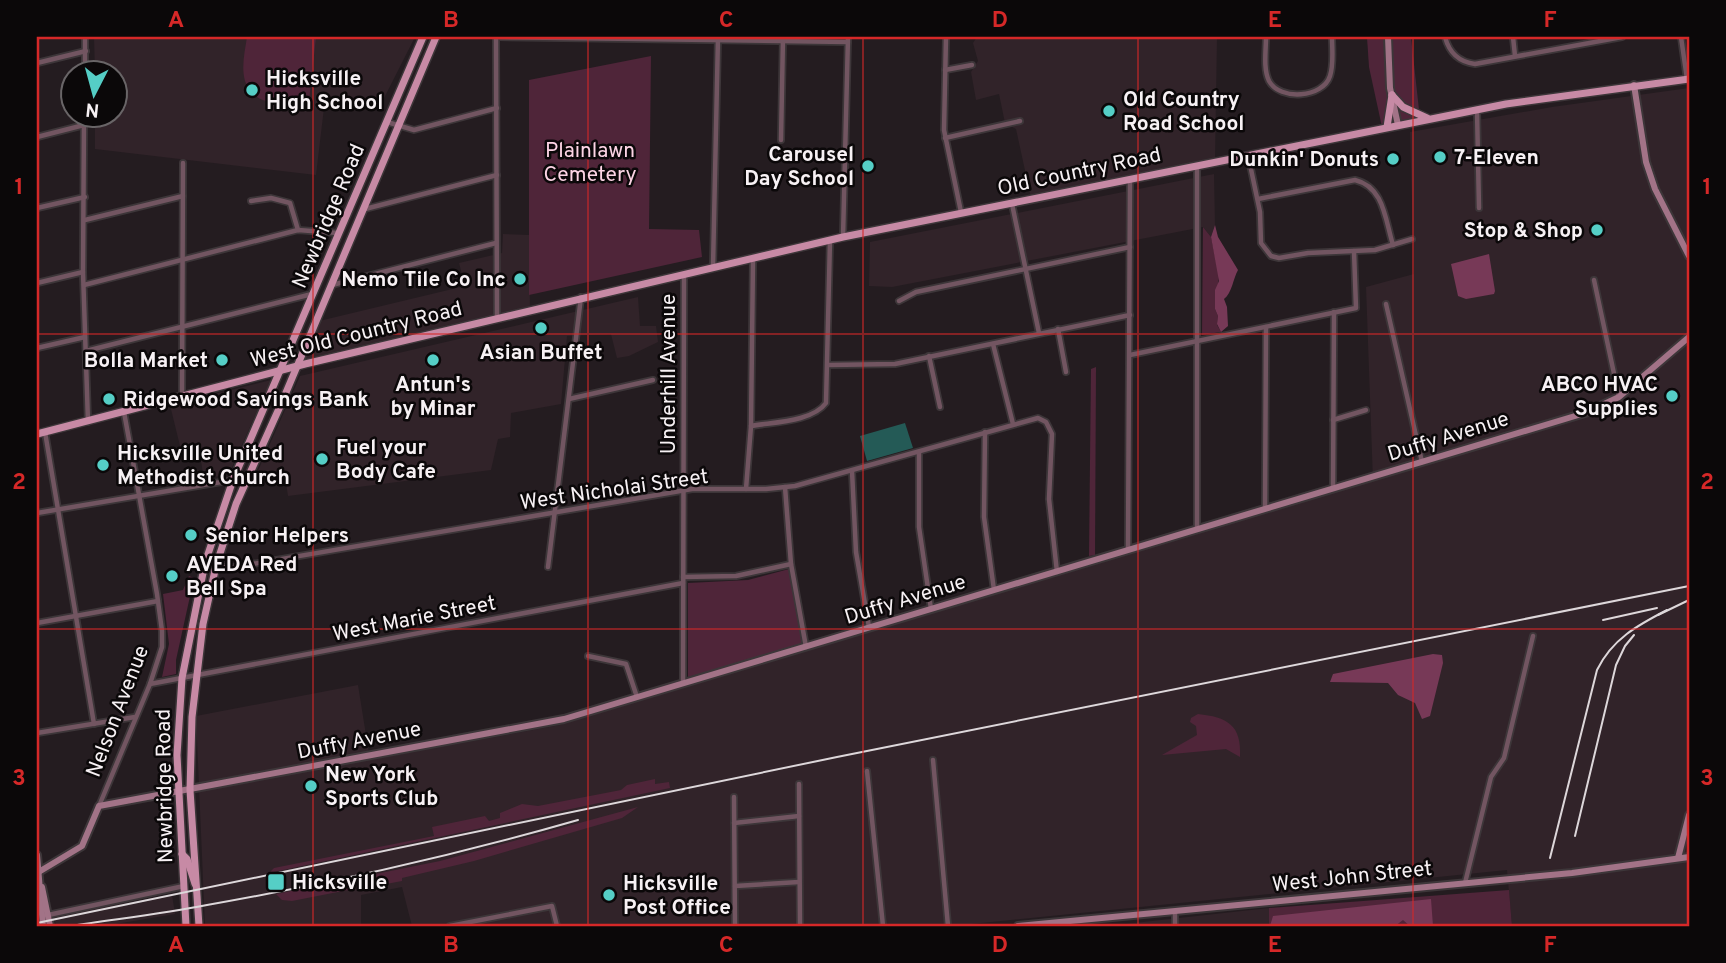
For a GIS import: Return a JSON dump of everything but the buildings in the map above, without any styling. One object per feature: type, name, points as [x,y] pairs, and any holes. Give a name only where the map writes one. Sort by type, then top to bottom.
[{"type":"main road","name":"Newbridge Road","points":[[187,924],[177,755],[182,678],[205,563],[233,480],[423,37]]},
{"type":"main road","name":"Newbridge Road","points":[[199,926],[190,790],[195,676],[216,566],[232,514],[298,366],[436,37]]},
{"type":"main road","name":"Old Country Road","points":[[684,275],[844,236],[1428,118],[1544,97],[1688,79]]},
{"type":"main road","points":[[1392,95],[1403,107],[1428,118]]},
{"type":"main road","points":[[1387,127],[1392,95]]},
{"type":"main road","name":"West Old Country Road","points":[[41,433],[280,370],[581,297],[684,275]]},
{"type":"main road","points":[[230,489],[242,491]]},
{"type":"main road","points":[[205,563],[216,566]]},
{"type":"main road","points":[[182,854],[187,859],[196,884]]},
{"type":"street","points":[[85,37],[86,60]]},
{"type":"street","points":[[497,318],[498,37],[848,40],[844,236]]},
{"type":"street","points":[[946,37],[945,138],[961,212]]},
{"type":"street","points":[[1266,37],[1268,78],[1276,89],[1290,94],[1317,90],[1326,83],[1331,75],[1332,37]]},
{"type":"street","points":[[1388,37],[1392,95],[1398,125]]},
{"type":"street","points":[[1444,37],[1449,50],[1469,63],[1482,63],[1622,37]]},
{"type":"street","points":[[1513,37],[1515,56]]},
{"type":"street","points":[[1681,37],[1688,79]]},
{"type":"street","points":[[713,269],[718,38]]},
{"type":"street","points":[[781,140],[783,39]]},
{"type":"street","points":[[37,63],[86,51]]},
{"type":"street","points":[[945,70],[972,65]]},
{"type":"street","points":[[1634,85],[1646,162],[1655,189],[1689,256]]},
{"type":"street","points":[[387,122],[414,130],[496,108]]},
{"type":"street","points":[[1477,110],[1479,208]]},
{"type":"street","points":[[945,138],[1020,121]]},
{"type":"street","points":[[37,136],[63,130]]},
{"type":"street","points":[[84,130],[83,272],[88,422]]},
{"type":"street","points":[[1248,154],[1258,200],[1261,243],[1271,256],[1279,258],[1308,253],[1375,250],[1412,239]]},
{"type":"street","points":[[182,396],[183,163]]},
{"type":"street","points":[[1197,165],[1197,530]]},
{"type":"street","points":[[364,209],[497,175]]},
{"type":"street","points":[[1128,550],[1130,178]]},
{"type":"street","points":[[1258,200],[1355,180],[1365,183],[1377,194],[1392,245]]},
{"type":"street","points":[[85,220],[183,196]]},
{"type":"street","points":[[37,208],[85,197]]},
{"type":"street","points":[[251,201],[271,198],[290,202],[298,230]]},
{"type":"street","points":[[1012,203],[1039,333]]},
{"type":"street","points":[[84,285],[298,230],[339,233]]},
{"type":"street","points":[[751,426],[802,417],[820,411],[826,403],[830,240]]},
{"type":"street","points":[[331,285],[497,243]]},
{"type":"street","points":[[899,301],[916,292],[1130,247]]},
{"type":"street","points":[[1130,355],[1356,308],[1354,251]]},
{"type":"street","points":[[746,489],[751,426],[753,260]]},
{"type":"street","points":[[37,283],[83,272]]},
{"type":"street","name":"Underhill Avenue","points":[[683,683],[684,275]]},
{"type":"street","points":[[1594,280],[1619,397]]},
{"type":"street","points":[[86,351],[313,293]]},
{"type":"street","points":[[548,567],[581,297]]},
{"type":"street","points":[[1386,303],[1422,462]]},
{"type":"street","points":[[1333,489],[1334,313]]},
{"type":"street","points":[[829,365],[882,365],[1130,314]]},
{"type":"street","points":[[1265,509],[1266,327]]},
{"type":"street","points":[[1058,329],[1066,372]]},
{"type":"street","points":[[37,348],[85,337]]},
{"type":"street","name":"Duffy Avenue","points":[[99,806],[564,719],[1585,413],[1619,397],[1689,337]]},
{"type":"street","points":[[993,343],[1013,424]]},
{"type":"street","points":[[929,356],[940,407]]},
{"type":"street","points":[[569,399],[653,380]]},
{"type":"street","points":[[1333,421],[1366,410]]},
{"type":"street","name":"Nelson Avenue","points":[[38,872],[82,846],[150,684],[162,647],[163,631],[124,412]]},
{"type":"street","name":"West Nicholai Street","points":[[216,566],[229,568],[684,490],[785,487],[812,482],[1038,418],[1046,422],[1052,431],[1049,499],[1057,572]]},
{"type":"street","points":[[985,432],[984,517],[995,590]]},
{"type":"street","points":[[41,433],[58,510],[94,724]]},
{"type":"street","points":[[919,452],[919,527],[932,609]]},
{"type":"street","points":[[852,471],[856,552],[869,627]]},
{"type":"street","points":[[37,513],[233,480]]},
{"type":"street","points":[[785,487],[791,564],[806,647]]},
{"type":"street","name":"West Marie Street","points":[[150,684],[683,580],[736,576],[791,564]]},
{"type":"street","points":[[37,623],[158,601]]},
{"type":"street","points":[[1465,883],[1491,777],[1504,758],[1533,636]]},
{"type":"street","points":[[588,656],[626,664],[637,696]]},
{"type":"street","points":[[37,733],[135,717]]},
{"type":"street","points":[[933,760],[948,926]]},
{"type":"street","points":[[867,771],[883,926]]},
{"type":"street","points":[[799,784],[800,926]]},
{"type":"street","points":[[734,797],[735,926]]},
{"type":"street","points":[[1678,858],[1689,815]]},
{"type":"street","points":[[734,822],[799,816]]},
{"type":"street","points":[[37,855],[43,926]]},
{"type":"street","name":"West John Street","points":[[1018,926],[1083,923],[1572,873],[1689,857]]},
{"type":"street","points":[[38,872],[50,926]]},
{"type":"street","points":[[735,886],[799,882]]},
{"type":"street","points":[[48,912],[184,886]]},
{"type":"street","points":[[450,926],[552,906],[556,926]]},
{"type":"street","points":[[1175,912],[1175,926]]},
{"type":"street","points":[[488,919],[490,926]]},
{"type":"shaded area","name":"Hicksville High School","points":[[94,37],[415,37],[380,106],[324,108],[316,175],[95,149],[95,130],[130,130],[130,60],[95,60]]},
{"type":"shaded area","name":"Old Country Road School","points":[[977,37],[1217,37],[1215,160],[1031,198],[1016,129],[1005,123],[999,94],[976,100],[971,72],[978,61],[973,43]]},
{"type":"shaded area","points":[[1689,88],[1689,926],[1512,926],[1507,870],[952,926],[412,926],[402,887],[361,895],[361,926],[205,926],[196,716],[358,685],[370,760],[560,725],[1373,481],[1366,287],[1414,274],[1410,132],[1552,107]]},
{"type":"shaded area","points":[[1214,174],[1215,225],[1211,237],[1203,227],[892,287],[869,286],[870,242]]},
{"type":"shaded area","points":[[1215,225],[1218,237],[1238,270],[1231,290],[1224,299],[1228,326],[1221,332],[1215,309],[1215,290],[1219,281],[1211,237]]},
{"type":"shaded area","points":[[503,234],[529,235],[530,310],[298,366],[315,322],[465,286],[459,263],[502,253]]},
{"type":"shaded area","points":[[1489,254],[1494,294],[1466,299],[1458,296],[1451,264]]},
{"type":"shaded area","points":[[638,297],[640,326],[656,326],[658,342],[629,356],[617,358],[611,334],[567,336],[561,404],[511,413],[510,437],[498,439],[491,470],[288,496],[284,470],[257,473],[300,376]]},
{"type":"shaded area","points":[[271,380],[229,474],[204,479],[198,443],[180,446],[170,405]]},
{"type":"shaded area","points":[[905,423],[913,448],[867,461],[860,436]]},
{"type":"shaded area","points":[[1433,654],[1442,655],[1443,663],[1430,716],[1422,719],[1415,703],[1398,695],[1388,683],[1330,682],[1333,674]]},
{"type":"shaded area","points":[[172,895],[175,914],[104,926],[56,926],[54,915]]},
{"type":"shaded area","points":[[1431,899],[1433,926],[1410,926],[1403,920],[1395,926],[1270,926],[1273,916]]},
{"type":"shaded area","points":[[1269,908],[1269,926],[1116,926],[1116,925]]},
{"type":"green space","points":[[247,37],[316,37],[309,101],[301,100],[300,96],[285,102],[268,102],[254,95],[244,75]]},
{"type":"green space","points":[[1367,37],[1411,37],[1420,119],[1382,127],[1369,67]]},
{"type":"green space","name":"Plainlawn Cemetery","points":[[651,56],[649,229],[699,230],[702,257],[529,295],[529,80]]},
{"type":"green space","points":[[1203,227],[1211,237],[1219,276],[1215,309],[1218,316],[1217,325],[1221,332],[1202,335]]},
{"type":"green space","points":[[1096,367],[1095,555],[1089,556],[1091,369]]},
{"type":"green space","points":[[789,569],[803,644],[688,677],[688,583],[748,580]]},
{"type":"green space","points":[[189,576],[194,578],[176,660],[176,674],[162,677],[169,644],[163,594],[183,590]]},
{"type":"green space","points":[[1198,714],[1217,717],[1231,725],[1238,737],[1240,757],[1226,749],[1162,755],[1197,735],[1196,726],[1190,722],[1191,718]]},
{"type":"green space","points":[[655,779],[655,784],[669,782],[670,788],[269,873],[274,868],[434,836],[432,827],[485,816],[489,821],[500,818],[500,813],[522,804],[538,806],[621,790],[627,785]]},
{"type":"green space","points":[[638,807],[622,818],[474,861],[402,878],[402,881],[360,889],[360,883],[354,882],[348,890],[292,901],[282,900],[276,894],[440,861]]},
{"type":"green space","points":[[1509,890],[1512,926],[1269,926],[1269,908]]},
{"type":"railway","points":[[37,923],[837,757],[1689,586]]},
{"type":"railway","points":[[1658,615],[1689,600]]},
{"type":"railway","points":[[1603,620],[1657,608]]},
{"type":"railway","points":[[1550,858],[1597,670],[1618,641],[1636,627],[1667,610]]},
{"type":"railway","points":[[1575,836],[1616,665],[1634,635]]},
{"type":"railway","points":[[70,926],[190,908],[347,878],[578,820]]},
{"type":"place","name":"Hicksville High School","points":[[252,90]]},
{"type":"place","name":"Old Country Road School","points":[[1109,111]]},
{"type":"place","name":"7-Eleven","points":[[1440,157]]},
{"type":"place","name":"Dunkin' Donuts","points":[[1393,159]]},
{"type":"place","name":"Carousel Day School","points":[[868,166]]},
{"type":"place","name":"Stop & Shop","points":[[1597,230]]},
{"type":"place","name":"Nemo Tile Co Inc","points":[[520,279]]},
{"type":"place","name":"Asian Buffet","points":[[541,328]]},
{"type":"place","name":"Bolla Market","points":[[222,360]]},
{"type":"place","name":"Antun's by Minar","points":[[433,360]]},
{"type":"place","name":"ABCO HVAC Supplies","points":[[1672,396]]},
{"type":"place","name":"Ridgewood Savings Bank","points":[[109,399]]},
{"type":"place","name":"Fuel your Body Cafe","points":[[322,459]]},
{"type":"place","name":"Hicksville United Methodist Church","points":[[103,465]]},
{"type":"place","name":"Senior Helpers","points":[[191,535]]},
{"type":"place","name":"AVEDA Red Bell Spa","points":[[172,576]]},
{"type":"place","name":"New York Sports Club","points":[[311,786]]},
{"type":"place","name":"Hicksville","points":[[276,882]]},
{"type":"place","name":"Hicksville Post Office","points":[[609,895]]}]
